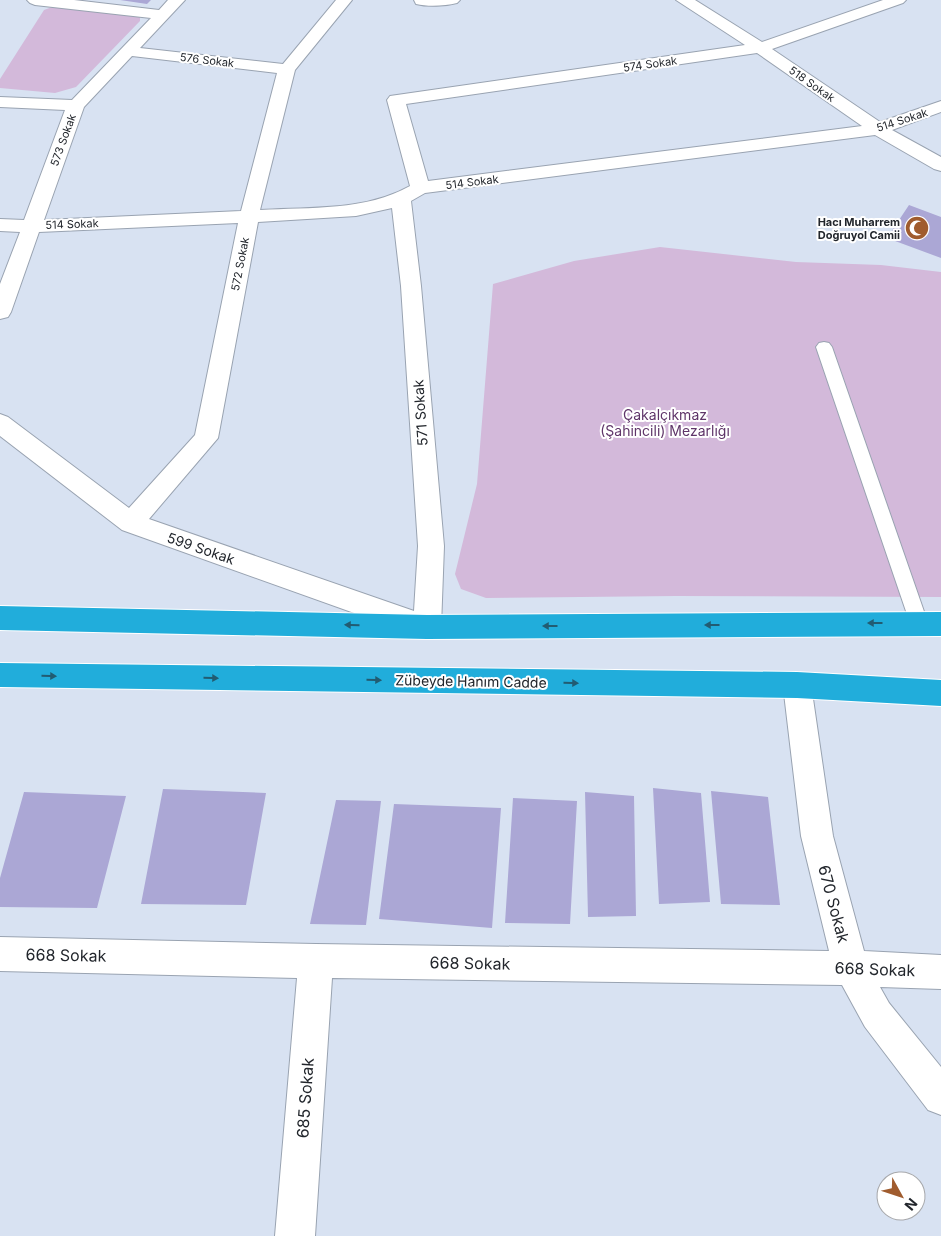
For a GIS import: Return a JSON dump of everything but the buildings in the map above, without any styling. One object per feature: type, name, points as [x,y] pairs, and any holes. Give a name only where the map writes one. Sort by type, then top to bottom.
[{"type":"highway","points":[[0,618],[427,627],[930,624]]},
{"type":"highway","name":"Zübeyde Hanım Cadde","points":[[0,675],[797,685],[941,693]]},
{"type":"street","points":[[36,0],[162,15]]},
{"type":"street","name":"573 Sokak","points":[[0,312],[76,105],[177,0]]},
{"type":"street","name":"572 Sokak","points":[[131,523],[206,438],[249,217],[276,102],[287,69],[344,0]]},
{"type":"street","points":[[421,1],[452,0]]},
{"type":"street","name":"518 Sokak","points":[[684,0],[760,48],[878,129],[941,165]]},
{"type":"street","name":"574 Sokak","points":[[396,100],[760,48],[898,0]]},
{"type":"street","name":"576 Sokak","points":[[127,51],[287,69]]},
{"type":"street","name":"571 Sokak","points":[[396,100],[410,193],[411,286],[430,546],[427,627]]},
{"type":"street","points":[[0,102],[76,105]]},
{"type":"street","name":"514 Sokak","points":[[0,225],[31,226],[249,217],[356,210],[380,205],[410,193],[878,129],[941,106]]},
{"type":"street","name":"599 Sokak","points":[[0,423],[131,523],[427,627]]},
{"type":"street","name":"670 Sokak","points":[[797,685],[817,836],[851,968],[877,1015],[941,1096]]},
{"type":"street","name":"668 Sokak","points":[[0,954],[316,961],[851,968],[941,972]]},
{"type":"street","name":"685 Sokak","points":[[295,1236],[316,961]]},
{"type":"lane","points":[[824,347],[930,624]]},
{"type":"green space","points":[[52,7],[140,16],[140,21],[76,87],[55,93],[0,88],[0,79],[44,10]]},
{"type":"green space","name":"Çakalçıkmaz (Şahincili) Mezarlığı","points":[[660,247],[796,262],[881,265],[941,272],[941,597],[676,596],[486,598],[461,589],[455,574],[477,484],[493,284],[574,261]]},
{"type":"place","name":"Hacı Muharrem Doğruyol Camii","points":[[917,228]]}]
